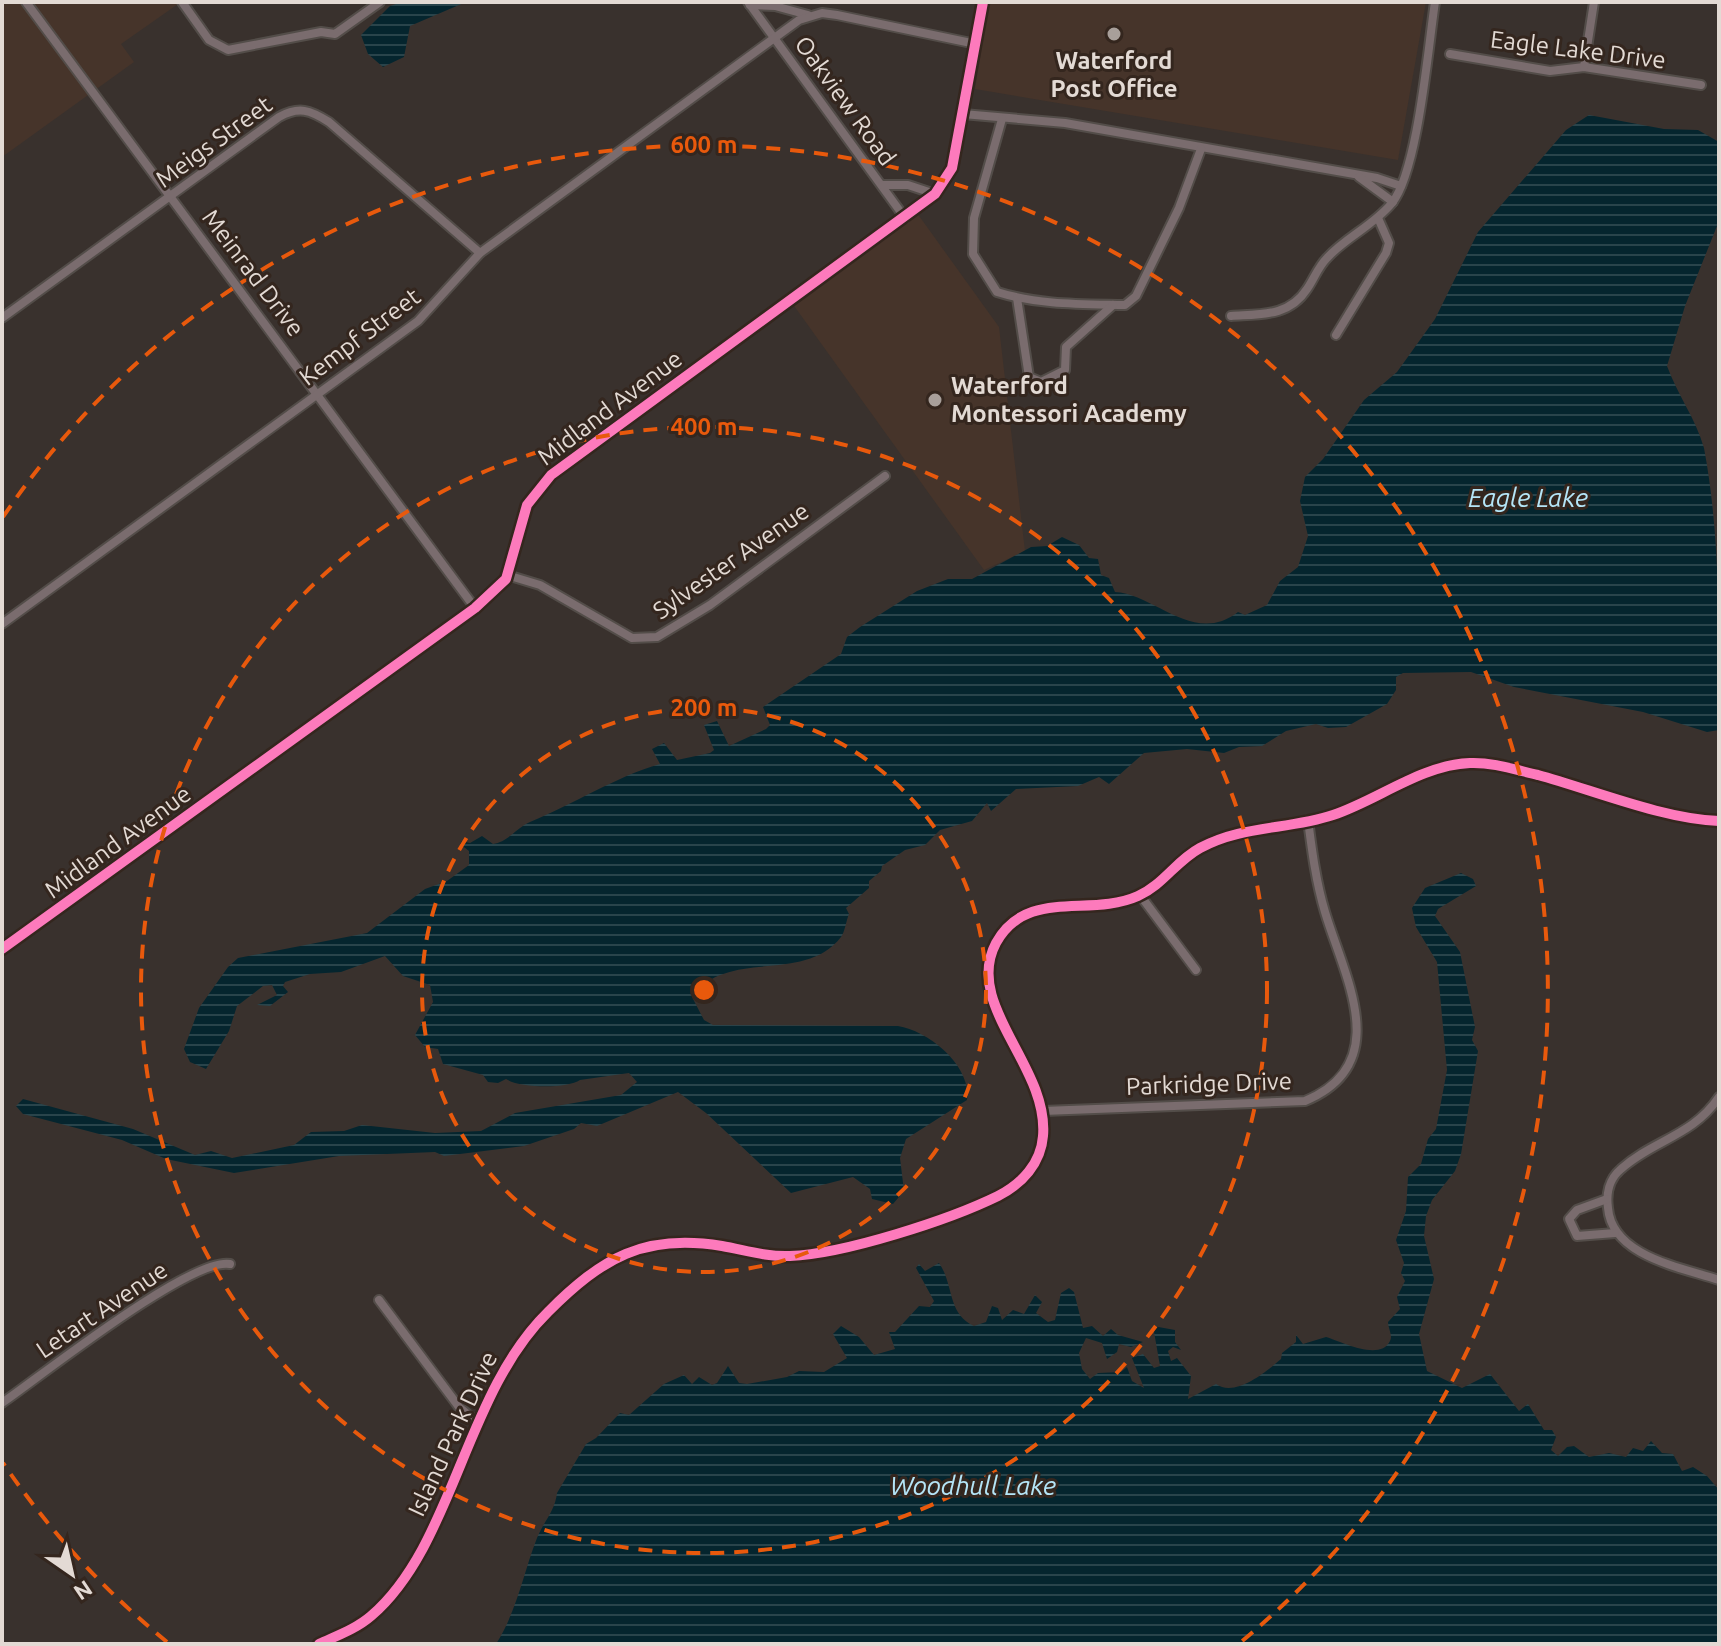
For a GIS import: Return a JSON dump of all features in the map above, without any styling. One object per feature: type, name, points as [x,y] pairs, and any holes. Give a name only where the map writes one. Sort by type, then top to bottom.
[{"type":"street","name":"Meinrad Drive","points":[[26,2],[475,608]]},
{"type":"street","points":[[182,2],[209,40],[228,50],[321,32],[335,34],[380,2]]},
{"type":"street","name":"Midland Avenue","points":[[2,949],[495,592],[507,575],[527,505],[551,475],[935,194],[952,168],[983,2]]},
{"type":"street","points":[[1231,316],[1265,315],[1288,307],[1306,290],[1328,257],[1378,218],[1393,202],[1408,168],[1435,2]]},
{"type":"street","points":[[1584,67],[1594,2]]},
{"type":"street","points":[[749,3],[775,6],[809,16],[837,15],[976,44]]},
{"type":"street","name":"Oakview Road","points":[[749,3],[905,218]]},
{"type":"street","name":"Kempf Street","points":[[2,624],[425,315],[480,253],[809,16]]},
{"type":"street","name":"Eagle Lake Drive","points":[[1450,54],[1550,71],[1584,67],[1701,85]]},
{"type":"street","name":"Meigs Street","points":[[2,318],[279,117],[304,109],[329,122],[480,253]]},
{"type":"street","points":[[963,114],[1065,123],[1377,178],[1401,186]]},
{"type":"street","points":[[1002,119],[974,218],[973,254],[997,292],[1041,304],[1078,301],[1125,305],[1136,296],[1154,265],[1201,149]]},
{"type":"street","points":[[1358,177],[1393,202]]},
{"type":"street","name":"Oakview Road","points":[[882,185],[908,185],[935,194]]},
{"type":"street","points":[[1336,335],[1386,253],[1389,243],[1378,218]]},
{"type":"street","points":[[1017,298],[1029,377],[1041,382],[1065,370],[1066,347],[1113,305]]},
{"type":"street","name":"Sylvester Avenue","points":[[507,575],[540,585],[632,638],[657,637],[710,605],[885,476]]},
{"type":"street","points":[[1043,1111],[1034,1080],[994,1006],[988,978],[995,946],[1005,929],[1035,909],[1048,905],[1107,906],[1140,895],[1202,847],[1244,830],[1325,818],[1428,773],[1465,763],[1485,763],[1530,773],[1684,817],[1719,821]]},
{"type":"street","name":"Parkridge Drive","points":[[1043,1111],[1305,1101],[1335,1082],[1354,1054],[1356,1008],[1321,899],[1308,820]]},
{"type":"street","points":[[1140,895],[1196,970]]},
{"type":"street","points":[[1719,1097],[1696,1125],[1618,1171],[1607,1199],[1615,1233],[1637,1250],[1719,1280]]},
{"type":"street","name":"Island Park Drive","points":[[319,1644],[360,1624],[398,1587],[424,1542],[477,1422],[512,1355],[542,1317],[584,1279],[620,1254],[636,1247],[671,1241],[767,1255],[819,1254],[948,1216],[994,1198],[1022,1179],[1036,1163],[1042,1146],[1043,1111]]},
{"type":"street","points":[[1607,1199],[1577,1210],[1569,1219],[1571,1230],[1577,1236],[1615,1233]]},
{"type":"street","name":"Letart Avenue","points":[[2,1403],[168,1286],[212,1265],[230,1264]]},
{"type":"street","points":[[379,1300],[459,1407],[477,1422]]},
{"type":"shaded area","points":[[2,2],[178,4],[121,44],[134,62],[2,157]]},
{"type":"shaded area","points":[[989,2],[1426,2],[1398,160],[975,89]]},
{"type":"shaded area","name":"Waterford Montessori Academy","points":[[917,213],[999,327],[1025,551],[984,570],[792,303]]},
{"type":"water","points":[[402,2],[466,2],[410,26],[404,57],[383,67],[368,54],[361,35],[390,6]]},
{"type":"water","name":"Eagle Lake","points":[[1589,115],[1664,129],[1698,130],[1719,142],[1719,221],[1685,306],[1667,366],[1700,437],[1710,482],[1718,588],[1719,730],[1707,732],[1643,712],[1514,687],[1471,672],[1403,673],[1396,677],[1396,690],[1387,704],[1346,727],[1328,728],[1316,724],[1286,731],[1262,746],[1239,747],[1224,753],[1187,749],[1144,753],[1109,784],[1099,777],[1078,786],[1016,789],[991,811],[987,803],[972,821],[940,830],[925,845],[905,850],[882,866],[881,871],[869,881],[869,888],[846,908],[849,914],[842,935],[825,951],[807,960],[725,973],[707,982],[692,997],[704,1020],[713,1025],[898,1026],[923,1035],[946,1052],[963,1075],[967,1100],[906,1139],[900,1158],[904,1191],[893,1204],[872,1199],[870,1189],[853,1177],[791,1193],[706,1113],[678,1092],[597,1126],[581,1123],[574,1129],[524,1146],[444,1156],[435,1152],[339,1156],[234,1173],[166,1159],[122,1140],[23,1114],[16,1106],[23,1099],[133,1129],[195,1155],[211,1151],[232,1158],[294,1145],[311,1132],[344,1131],[362,1125],[435,1133],[481,1131],[515,1113],[621,1095],[637,1082],[629,1073],[543,1086],[506,1079],[498,1083],[488,1082],[483,1075],[443,1064],[438,1049],[425,1047],[415,1035],[433,1002],[430,985],[403,976],[385,956],[341,972],[310,974],[285,982],[283,986],[288,992],[270,1006],[257,1005],[277,995],[272,985],[263,986],[237,1006],[229,1031],[206,1069],[190,1062],[184,1049],[199,1008],[238,958],[367,933],[425,889],[447,881],[469,865],[469,851],[460,844],[462,841],[470,843],[482,836],[493,844],[503,841],[530,822],[660,764],[652,749],[664,743],[677,760],[710,753],[714,750],[704,725],[717,721],[729,746],[766,729],[770,725],[763,707],[841,654],[847,637],[860,627],[917,591],[948,579],[972,579],[1031,547],[1047,546],[1062,537],[1079,545],[1089,558],[1098,559],[1101,575],[1109,578],[1115,592],[1130,595],[1190,621],[1206,624],[1222,621],[1238,612],[1245,615],[1267,605],[1280,581],[1298,567],[1308,536],[1300,501],[1305,477],[1323,459],[1364,400],[1397,372],[1435,319],[1478,232],[1566,130]]},
{"type":"water","name":"Woodhull Lake","points":[[1461,873],[1473,879],[1476,886],[1438,909],[1435,916],[1460,952],[1475,1027],[1472,1040],[1478,1051],[1461,1154],[1455,1171],[1432,1200],[1426,1216],[1424,1236],[1434,1279],[1419,1334],[1427,1371],[1462,1388],[1490,1374],[1519,1411],[1528,1404],[1544,1430],[1552,1430],[1556,1437],[1551,1450],[1558,1456],[1567,1447],[1574,1446],[1589,1457],[1609,1453],[1626,1457],[1633,1448],[1643,1451],[1651,1441],[1662,1453],[1673,1454],[1682,1471],[1693,1467],[1707,1476],[1719,1490],[1719,1644],[496,1644],[509,1619],[537,1538],[552,1511],[557,1493],[586,1444],[620,1413],[629,1415],[664,1384],[684,1375],[692,1384],[699,1377],[712,1385],[717,1383],[728,1366],[739,1383],[747,1384],[787,1377],[799,1371],[824,1372],[847,1358],[833,1334],[841,1326],[859,1337],[874,1355],[895,1349],[889,1332],[895,1332],[919,1306],[930,1307],[934,1301],[916,1268],[919,1264],[925,1271],[939,1263],[959,1314],[974,1326],[986,1322],[992,1306],[998,1308],[1002,1320],[1013,1310],[1024,1314],[1035,1295],[1042,1302],[1036,1313],[1048,1322],[1055,1320],[1061,1293],[1069,1288],[1074,1292],[1083,1328],[1092,1326],[1103,1336],[1111,1329],[1118,1335],[1143,1342],[1131,1347],[1119,1344],[1117,1352],[1107,1359],[1102,1343],[1086,1338],[1079,1353],[1082,1369],[1090,1379],[1098,1373],[1121,1372],[1127,1367],[1132,1381],[1144,1388],[1132,1358],[1143,1354],[1154,1368],[1160,1366],[1153,1326],[1175,1330],[1175,1342],[1181,1350],[1173,1347],[1168,1351],[1171,1361],[1177,1358],[1191,1376],[1188,1399],[1216,1384],[1232,1388],[1250,1382],[1281,1359],[1282,1353],[1296,1342],[1296,1335],[1303,1344],[1326,1337],[1369,1350],[1385,1347],[1391,1339],[1388,1322],[1400,1309],[1397,1297],[1405,1281],[1401,1273],[1404,1263],[1396,1240],[1406,1211],[1408,1177],[1421,1164],[1428,1139],[1436,1129],[1447,1070],[1437,962],[1416,927],[1412,908],[1425,888]]},
{"type":"cycle path","points":[[2,949],[475,608],[506,579],[527,505],[551,475],[935,194],[952,168],[983,2]]},
{"type":"cycle path","points":[[319,1644],[365,1621],[399,1586],[422,1550],[497,1384],[520,1346],[548,1312],[606,1264],[647,1247],[670,1243],[722,1246],[781,1256],[838,1249],[952,1215],[998,1196],[1029,1172],[1043,1136],[1041,1110],[1034,1085],[998,1013],[990,989],[989,966],[996,943],[1009,926],[1024,915],[1042,909],[1100,905],[1138,896],[1155,886],[1191,853],[1216,841],[1249,831],[1333,815],[1417,776],[1452,765],[1478,763],[1504,767],[1652,810],[1719,821]]},
{"type":"place","name":"Waterford Post Office","points":[[1114,34]]},
{"type":"place","name":"Waterford Montessori Academy","points":[[935,400]]}]
